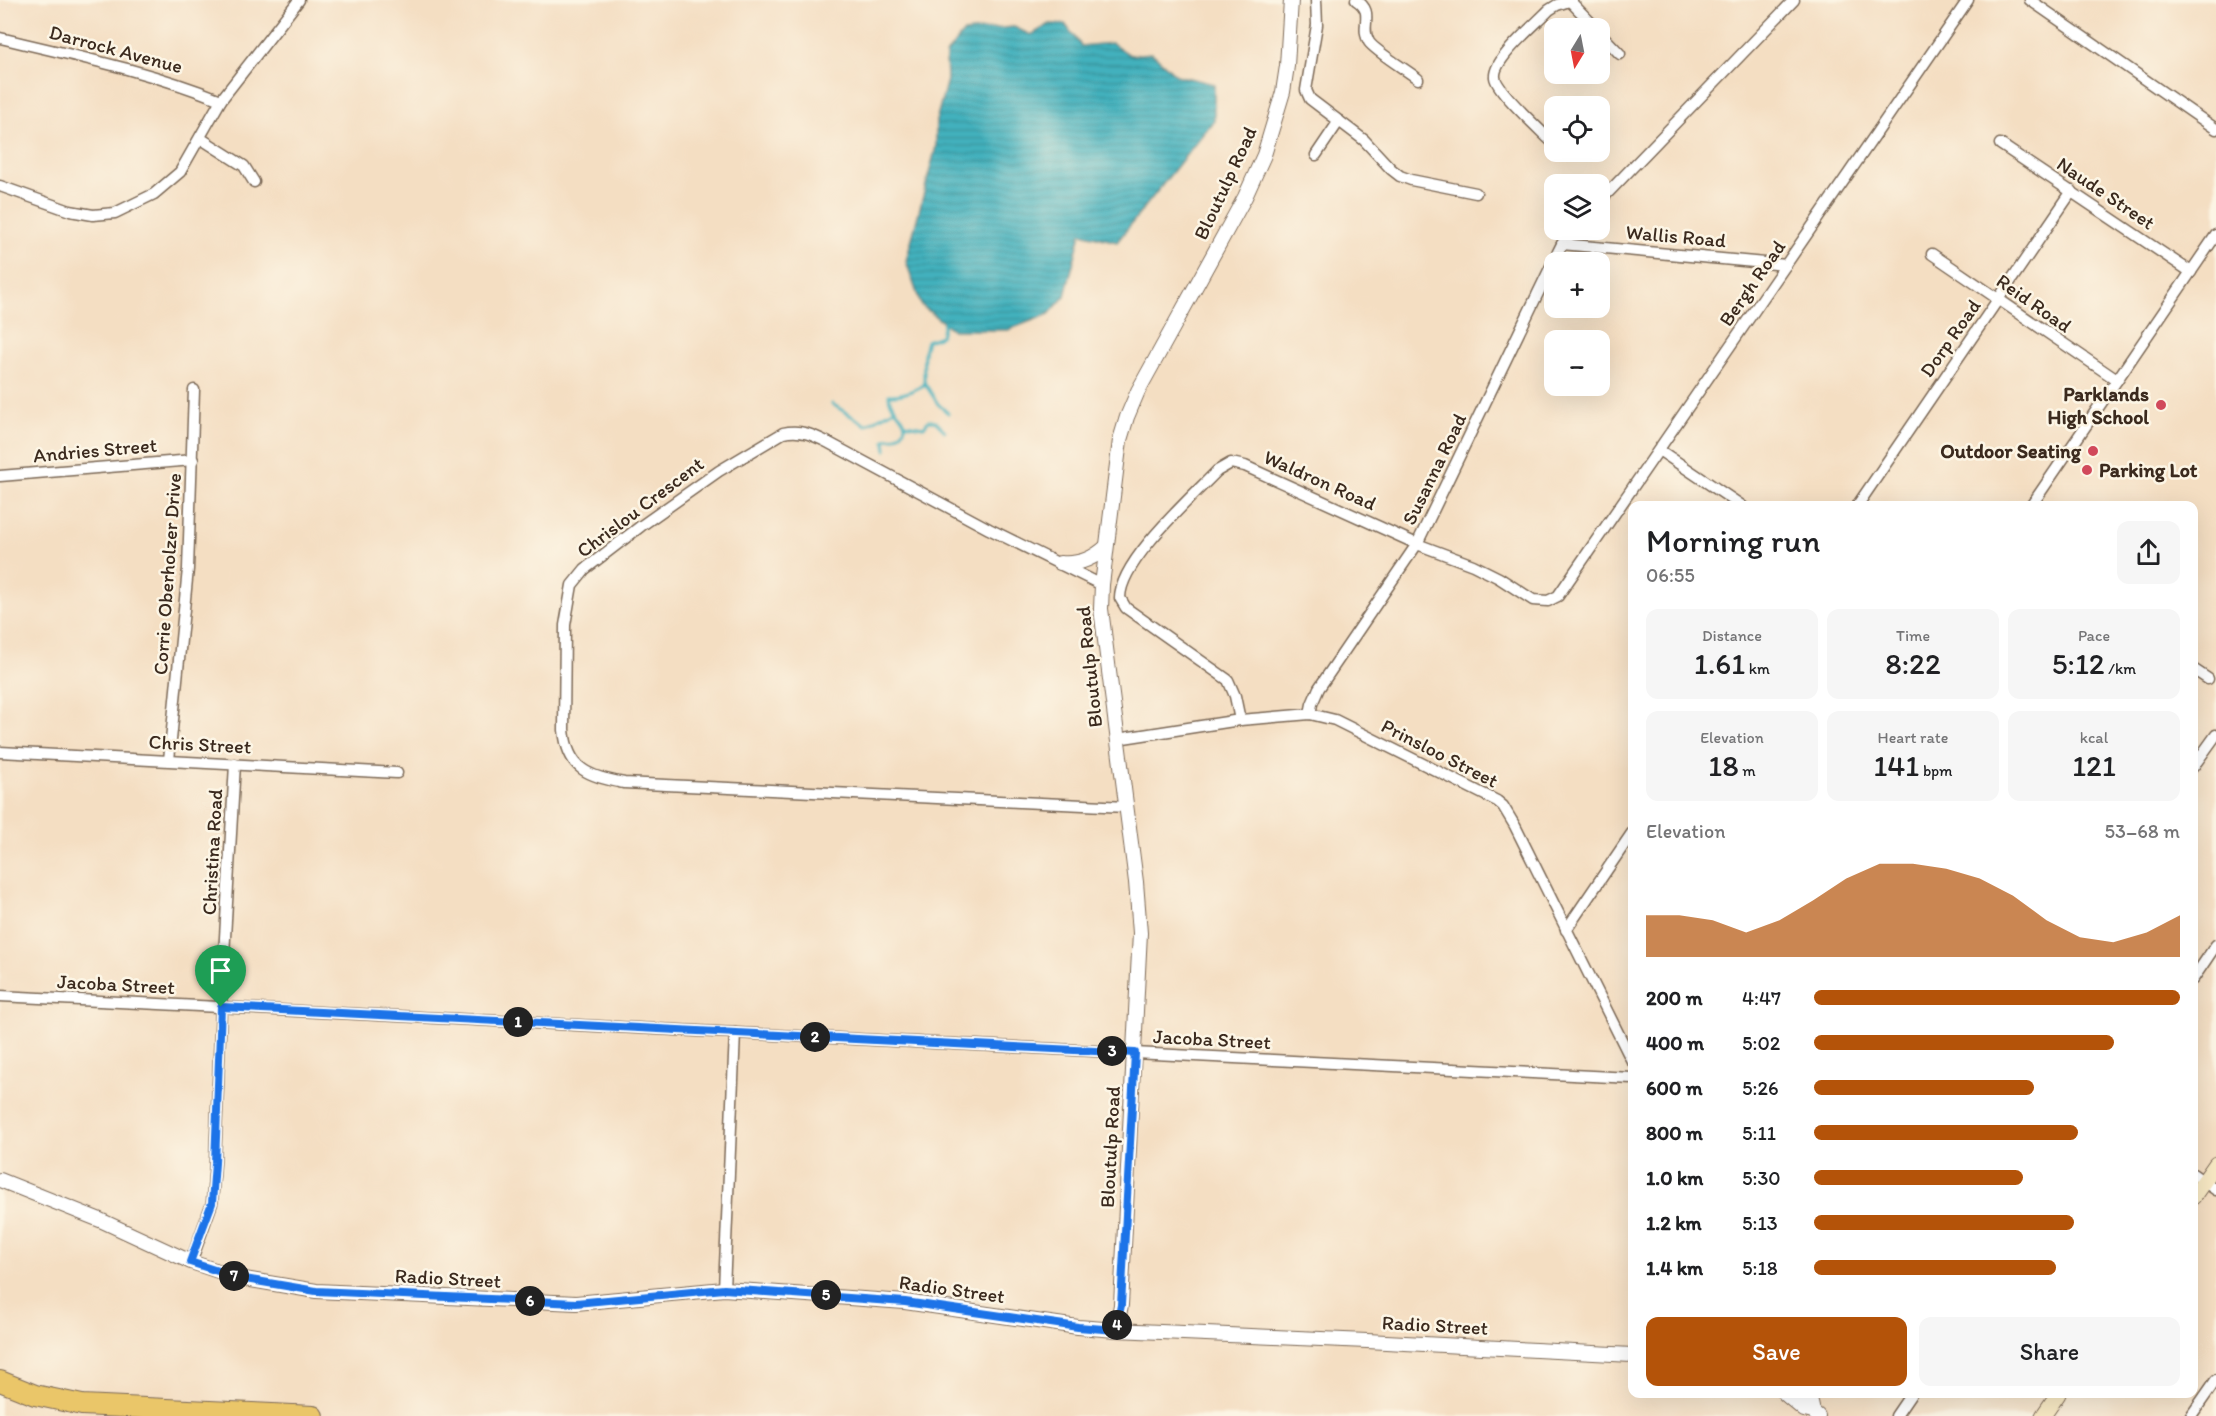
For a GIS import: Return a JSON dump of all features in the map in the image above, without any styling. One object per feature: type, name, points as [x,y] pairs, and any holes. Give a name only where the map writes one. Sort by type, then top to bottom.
[{"type":"highway","points":[[0,1381],[35,1395],[82,1405],[313,1416]]},
{"type":"highway","points":[[163,1416],[217,1410]]},
{"type":"main road","points":[[2204,1182],[2216,1164]]},
{"type":"main road","points":[[2043,1416],[2055,1398]]},
{"type":"street","points":[[0,186],[70,211],[93,215],[115,213],[154,194],[180,172],[220,100],[299,0]]},
{"type":"street","name":"Bloutulp Road","points":[[1116,1330],[1121,1305],[1140,933],[1101,621],[1102,585],[1115,471],[1126,417],[1245,197],[1270,139],[1283,92],[1287,66],[1291,0]]},
{"type":"street","points":[[1316,0],[1317,26],[1306,90],[1310,99],[1364,140],[1391,170],[1401,176],[1476,194]]},
{"type":"street","points":[[1356,0],[1365,6],[1367,11],[1366,29],[1370,42],[1418,79]]},
{"type":"street","points":[[1610,191],[1794,0]]},
{"type":"street","name":"Bergh Road","points":[[1566,587],[1968,0]]},
{"type":"street","points":[[2030,0],[2216,129]]},
{"type":"street","points":[[1544,134],[1501,91],[1494,76],[1496,68],[1502,58],[1549,10],[1557,5],[1571,1],[1587,18]]},
{"type":"street","name":"Darrock Avenue","points":[[0,38],[125,67],[179,83],[220,100]]},
{"type":"street","points":[[1610,44],[1620,54]]},
{"type":"street","points":[[1316,155],[1339,121]]},
{"type":"street","points":[[200,138],[244,166],[254,182]]},
{"type":"street","name":"Naude Street","points":[[2000,144],[2191,272]]},
{"type":"street","name":"Dorp Road","points":[[1860,501],[2072,191]]},
{"type":"street","points":[[2034,501],[2216,235]]},
{"type":"street","name":"Susanna Road","points":[[1310,714],[1319,688],[1417,544],[1565,240]]},
{"type":"street","name":"Wallis Road","points":[[1562,244],[1786,264]]},
{"type":"street","name":"Reid Road","points":[[1932,254],[2117,380]]},
{"type":"street","name":"Corrie Oberholzer Drive","points":[[169,760],[188,569],[194,390]]},
{"type":"street","name":"Chrislou Crescent","points":[[1102,585],[989,529],[808,432],[795,430],[783,433],[719,471],[641,526],[585,569],[572,585],[565,625],[565,747],[571,759],[581,770],[624,783],[1126,807]]},
{"type":"street","points":[[1659,450],[1735,501]]},
{"type":"street","name":"Andries Street","points":[[0,476],[193,460]]},
{"type":"street","name":"Waldron Road","points":[[1240,720],[1235,696],[1228,680],[1122,604],[1120,593],[1124,578],[1162,527],[1217,471],[1231,463],[1245,466],[1417,544],[1484,570],[1533,600],[1554,599],[1566,587]]},
{"type":"street","points":[[1060,563],[1070,564],[1082,561],[1106,547]]},
{"type":"street","points":[[2198,672],[2208,679]]},
{"type":"street","name":"Prinsloo Street","points":[[1117,739],[1240,720],[1310,714],[1335,720],[1487,796],[1503,806],[1515,826],[1628,1053]]},
{"type":"street","points":[[2198,760],[2216,735]]},
{"type":"street","name":"Chris Street","points":[[0,752],[397,772]]},
{"type":"street","name":"Christina Road","points":[[190,1262],[212,1203],[236,764]]},
{"type":"street","points":[[1566,930],[1628,839]]},
{"type":"street","points":[[2198,972],[2216,945]]},
{"type":"street","name":"Jacoba Street","points":[[0,996],[1628,1078]]},
{"type":"street","points":[[724,1289],[735,1033]]},
{"type":"street","name":"Radio Street","points":[[0,1180],[100,1220],[190,1262],[239,1278],[316,1291],[576,1303],[724,1289],[905,1302],[1078,1327],[1116,1330],[1628,1355]]},
{"type":"street","points":[[2191,1416],[2216,1380]]},
{"type":"street","points":[[1790,1398],[1804,1410],[1815,1414]]},
{"type":"street","points":[[1806,1398],[1811,1403],[1815,1414]]},
{"type":"street","points":[[1896,1416],[1908,1398]]},
{"type":"water","points":[[1050,24],[1065,24],[1081,46],[1112,43],[1130,55],[1152,53],[1176,75],[1214,84],[1214,120],[1117,242],[1081,233],[1065,296],[1049,314],[1008,330],[953,330],[921,305],[906,261],[936,147],[936,121],[947,80],[946,54],[964,32],[1014,27],[1031,35]]},
{"type":"waterway","points":[[886,450],[885,440],[898,436],[905,425],[889,395],[907,393],[924,385],[925,347],[927,341],[941,336],[944,323]]},
{"type":"waterway","points":[[924,382],[938,404],[948,413]]},
{"type":"waterway","points":[[832,404],[866,425],[895,409]]},
{"type":"waterway","points":[[906,424],[924,427],[928,421],[935,421],[945,431]]},
{"type":"place","name":"Parklands High School","points":[[2161,405]]},
{"type":"place","name":"Outdoor Seating","points":[[2093,451]]},
{"type":"place","name":"Parking Lot","points":[[2087,470]]},
{"type":"route","points":[[221,1007],[1135,1053],[1121,1305],[1116,1330],[1078,1327],[905,1302],[724,1289],[576,1303],[316,1291],[239,1278],[190,1262],[212,1203],[221,1007]]}]
